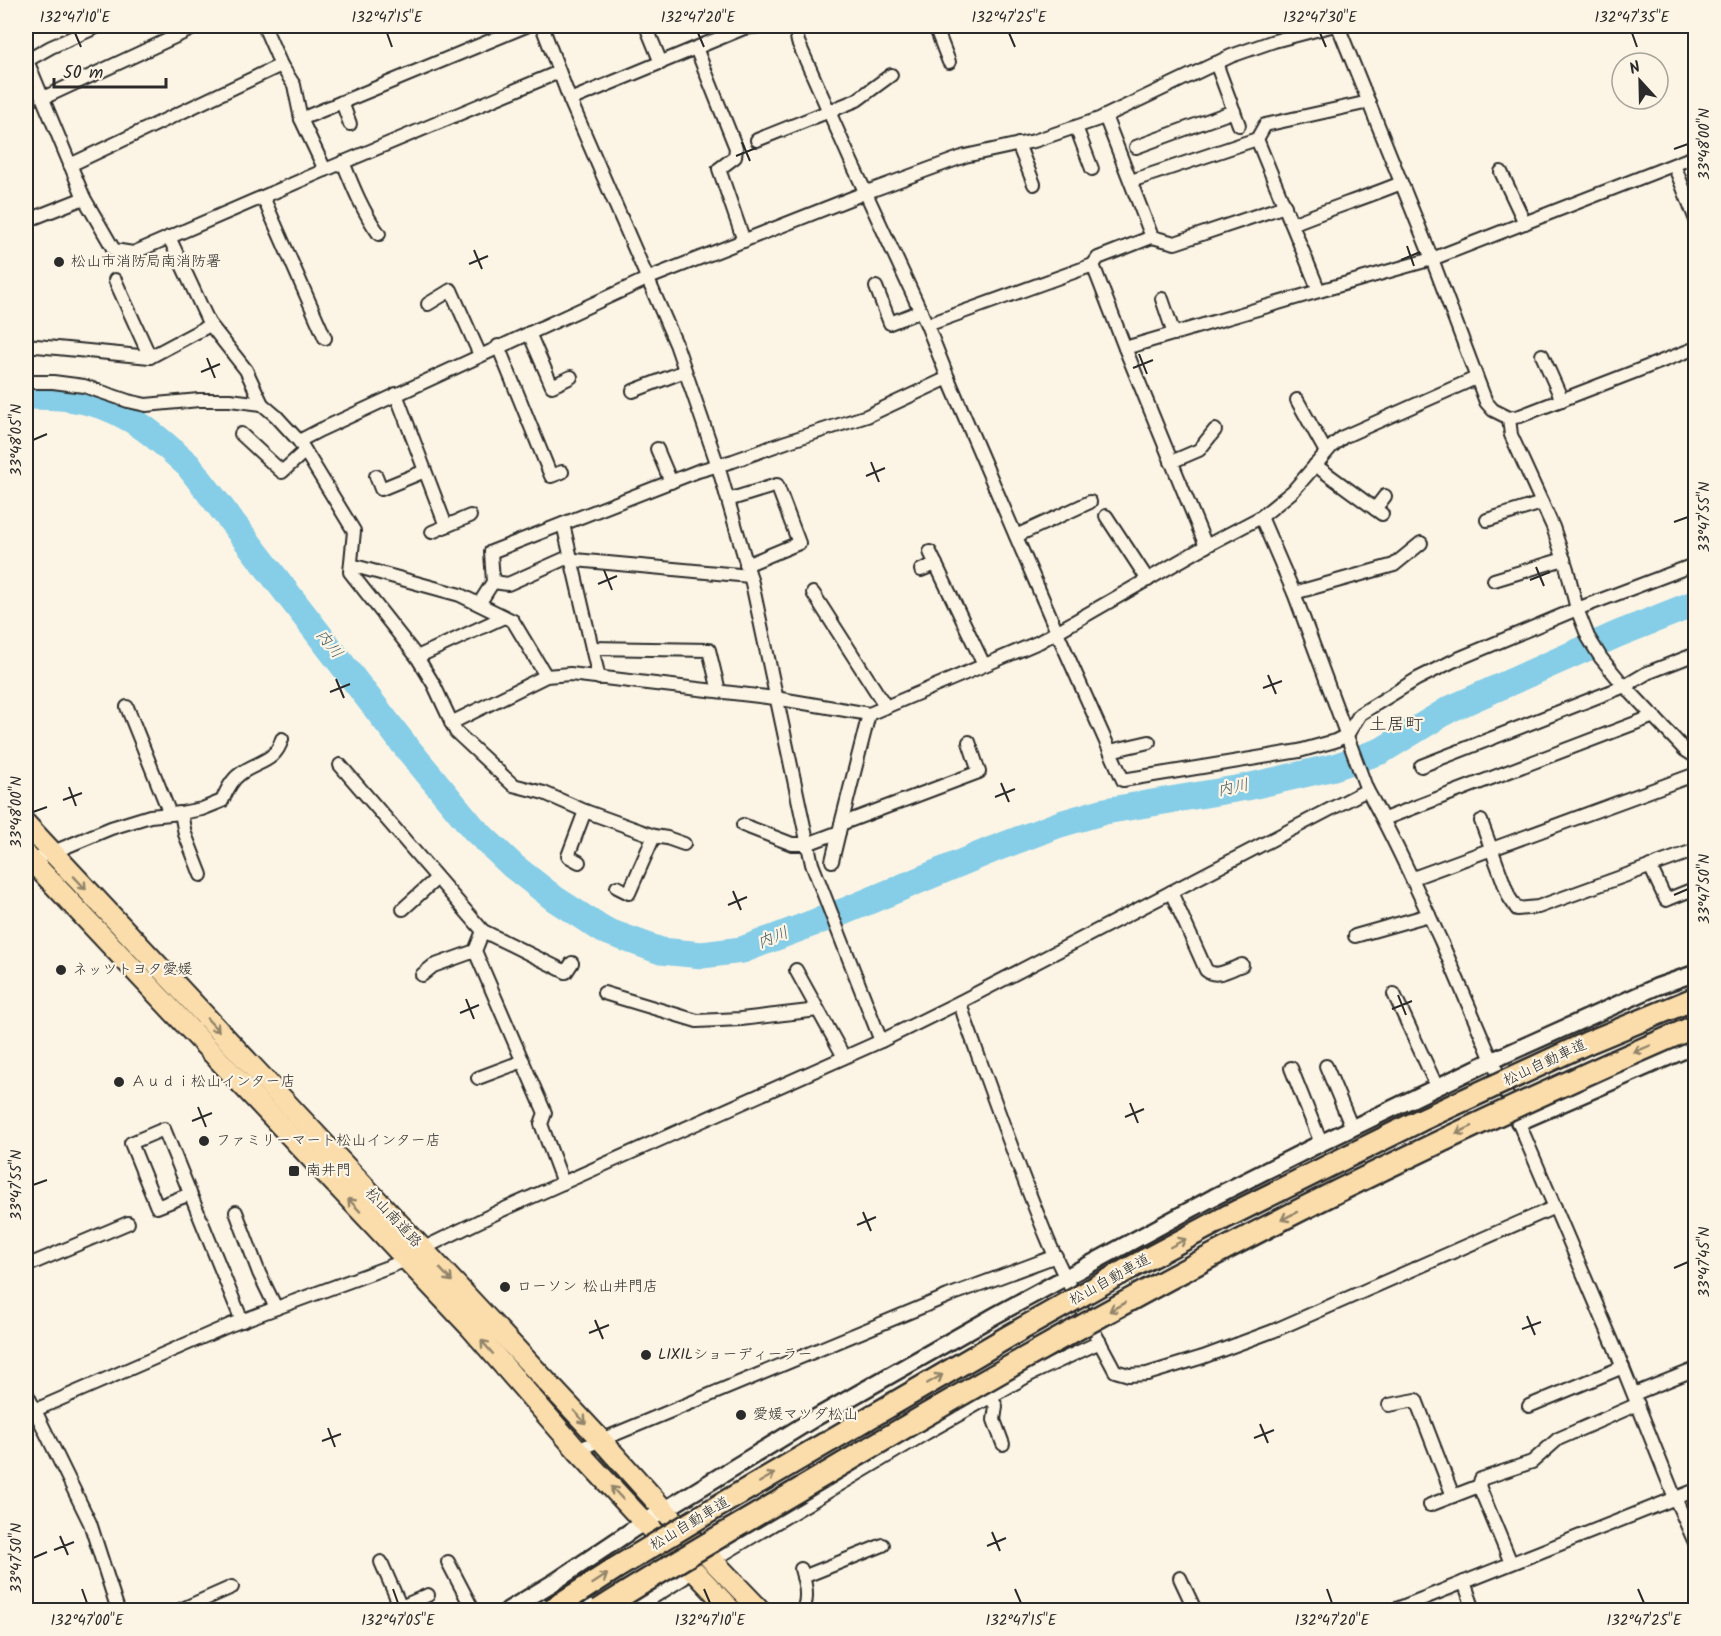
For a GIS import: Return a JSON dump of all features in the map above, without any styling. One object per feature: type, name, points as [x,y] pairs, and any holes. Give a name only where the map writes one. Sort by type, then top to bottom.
[{"type":"highway","name":"松山南道路","points":[[26,825],[414,1255],[471,1328],[577,1450],[731,1611]]},
{"type":"highway","name":"松山南道路","points":[[27,860],[414,1255],[601,1440],[760,1611]]},
{"type":"highway","name":"松山自動車道","points":[[550,1611],[725,1502],[1130,1268],[1226,1217],[1421,1120],[1587,1043],[1695,998]]},
{"type":"highway","name":"松山自動車道","points":[[599,1611],[903,1428],[1143,1292],[1433,1144],[1695,1026]]},
{"type":"street","points":[[99,26],[26,60],[84,198],[114,250],[133,253],[559,72]]},
{"type":"street","points":[[43,98],[198,26]]},
{"type":"street","points":[[264,26],[281,65],[294,85],[301,119],[325,170]]},
{"type":"street","points":[[301,119],[526,26]]},
{"type":"street","points":[[542,26],[570,100],[676,344],[718,466],[748,571],[812,864],[881,1041]]},
{"type":"street","points":[[646,26],[661,63]]},
{"type":"street","points":[[570,100],[696,48],[719,32],[759,26]]},
{"type":"street","points":[[795,26],[798,42],[921,311],[1057,632],[1123,780],[1299,751],[1348,738]]},
{"type":"street","points":[[935,26],[949,62]]},
{"type":"street","points":[[241,434],[282,472],[302,446],[396,394],[649,278],[965,156],[1018,144],[1105,116],[1231,56],[1274,41],[1331,26]]},
{"type":"street","points":[[1338,26],[1432,259],[1476,378],[1486,402],[1493,410],[1509,418],[1531,412],[1695,348]]},
{"type":"street","points":[[696,48],[736,148],[735,157],[718,169],[744,241]]},
{"type":"street","points":[[1216,63],[1239,125]]},
{"type":"street","points":[[70,165],[281,65]]},
{"type":"street","points":[[758,140],[857,100],[891,75]]},
{"type":"street","points":[[342,102],[350,124]]},
{"type":"street","points":[[1131,182],[1257,139],[1265,125],[1369,102]]},
{"type":"street","points":[[1136,147],[1234,111]]},
{"type":"street","points":[[1105,116],[1152,237]]},
{"type":"street","points":[[1076,127],[1092,169]]},
{"type":"street","points":[[1257,139],[1319,291]]},
{"type":"street","points":[[1018,144],[1034,184]]},
{"type":"street","points":[[1125,348],[1432,259],[1695,156]]},
{"type":"street","points":[[344,162],[355,192],[379,234]]},
{"type":"street","points":[[1674,165],[1695,220]]},
{"type":"street","points":[[1501,172],[1525,223]]},
{"type":"street","points":[[1292,224],[1330,208],[1359,201],[1401,183]]},
{"type":"street","points":[[263,197],[325,339]]},
{"type":"street","points":[[26,221],[84,198]]},
{"type":"street","points":[[927,325],[1094,265],[1098,258],[1152,237],[1175,243],[1285,206]]},
{"type":"street","points":[[169,237],[210,326],[246,370],[262,404],[276,416],[302,446],[354,531],[350,572],[417,657],[434,685],[456,732],[513,785],[544,793],[585,811],[654,836],[684,844]]},
{"type":"street","points":[[1094,265],[1125,348],[1206,546]]},
{"type":"street","points":[[115,280],[150,357]]},
{"type":"street","points":[[876,287],[891,323],[921,311]]},
{"type":"street","points":[[428,304],[451,290],[480,355]]},
{"type":"street","points":[[1162,299],[1174,334]]},
{"type":"street","points":[[26,345],[150,357],[210,326]]},
{"type":"street","points":[[529,333],[552,386],[571,378]]},
{"type":"street","points":[[498,346],[551,476],[562,471]]},
{"type":"street","points":[[1542,356],[1562,400]]},
{"type":"street","points":[[633,391],[685,371]]},
{"type":"street","points":[[479,604],[493,582],[491,552],[670,482],[867,416],[948,378]]},
{"type":"street","points":[[451,723],[546,676],[570,674],[776,698],[869,714],[1039,642],[1261,517],[1293,491],[1326,452],[1343,437],[1476,378]]},
{"type":"street","points":[[26,382],[53,382],[84,386],[146,405],[220,400],[262,404]]},
{"type":"street","points":[[396,394],[446,526]]},
{"type":"street","points":[[1297,400],[1326,452]]},
{"type":"street","points":[[513,418],[525,413]]},
{"type":"street","points":[[1509,418],[1511,435],[1553,528],[1578,612],[1592,644],[1623,683],[1685,750],[1695,757]]},
{"type":"street","points":[[1171,462],[1198,450],[1215,430]]},
{"type":"street","points":[[657,449],[670,482]]},
{"type":"street","points":[[1315,465],[1378,512],[1385,496]]},
{"type":"street","points":[[376,476],[381,489],[425,471]]},
{"type":"street","points":[[493,582],[508,584],[564,559],[748,571],[799,543],[777,485],[728,500]]},
{"type":"street","points":[[1016,536],[1090,502]]},
{"type":"street","points":[[1487,520],[1542,503]]},
{"type":"street","points":[[432,532],[471,516]]},
{"type":"street","points":[[1106,516],[1148,580]]},
{"type":"street","points":[[1261,517],[1294,593],[1366,785],[1413,878],[1519,1122],[1623,1367],[1695,1545]]},
{"type":"street","points":[[563,524],[599,678]]},
{"type":"street","points":[[1294,593],[1394,565],[1420,543]]},
{"type":"street","points":[[930,552],[959,598],[984,665]]},
{"type":"street","points":[[1494,580],[1564,559]]},
{"type":"street","points":[[921,570],[936,564]]},
{"type":"street","points":[[1348,738],[1360,714],[1453,661],[1695,564]]},
{"type":"street","points":[[351,566],[460,595],[513,621],[546,676]]},
{"type":"street","points":[[813,593],[886,706]]},
{"type":"street","points":[[417,657],[504,616]]},
{"type":"street","points":[[592,648],[709,650],[719,691]]},
{"type":"street","points":[[1421,766],[1695,654]]},
{"type":"street","points":[[127,706],[201,875]]},
{"type":"street","points":[[832,861],[869,714]]},
{"type":"street","points":[[1384,819],[1654,716]]},
{"type":"street","points":[[27,860],[111,828],[150,816],[202,809],[222,801],[239,774],[272,757],[280,747],[282,739]]},
{"type":"street","points":[[743,825],[792,844],[807,844],[840,828],[979,772],[969,742]]},
{"type":"street","points":[[1110,751],[1149,742]]},
{"type":"street","points":[[340,765],[483,931],[566,972],[572,963]]},
{"type":"street","points":[[1413,878],[1695,774]]},
{"type":"street","points":[[30,1412],[242,1321],[414,1255],[500,1211],[881,1041],[1171,892],[1366,785]]},
{"type":"street","points":[[579,862],[568,856],[585,811]]},
{"type":"street","points":[[1481,821],[1509,897],[1517,909],[1538,907],[1695,850]]},
{"type":"street","points":[[617,887],[629,893],[654,836]]},
{"type":"street","points":[[1650,866],[1666,900],[1695,888]]},
{"type":"street","points":[[403,909],[437,878]]},
{"type":"street","points":[[1171,892],[1206,970],[1215,975],[1242,965]]},
{"type":"street","points":[[1355,936],[1429,915]]},
{"type":"street","points":[[483,931],[475,951],[545,1113],[541,1124],[563,1183]]},
{"type":"street","points":[[422,975],[433,966],[475,951]]},
{"type":"street","points":[[795,970],[844,1057]]},
{"type":"street","points":[[508,1611],[644,1522],[815,1418],[996,1315],[1214,1197],[1491,1061],[1656,987],[1695,973]]},
{"type":"street","points":[[604,993],[697,1021],[741,1019],[818,1010]]},
{"type":"street","points":[[1394,994],[1437,1087]]},
{"type":"street","points":[[960,1002],[996,1103],[1056,1256],[1115,1371],[1129,1375],[1147,1374],[1203,1357],[1273,1331],[1556,1208]]},
{"type":"street","points":[[1519,1122],[1695,1045]]},
{"type":"street","points":[[478,1078],[523,1061]]},
{"type":"street","points":[[1326,1066],[1352,1128]]},
{"type":"street","points":[[1291,1068],[1320,1143]]},
{"type":"street","points":[[190,1194],[157,1207],[131,1143],[164,1129],[242,1321]]},
{"type":"street","points":[[236,1212],[259,1273],[276,1308]]},
{"type":"street","points":[[26,1266],[128,1223]]},
{"type":"street","points":[[577,1450],[937,1300],[1056,1256]]},
{"type":"street","points":[[725,1553],[926,1433],[1031,1374],[1100,1342]]},
{"type":"street","points":[[1529,1406],[1623,1367]]},
{"type":"street","points":[[1511,1563],[1479,1486],[1481,1479],[1532,1462],[1558,1438],[1695,1369]]},
{"type":"street","points":[[26,1392],[30,1412],[90,1523],[118,1611]]},
{"type":"street","points":[[990,1397],[996,1406],[994,1420],[1003,1444]]},
{"type":"street","points":[[1389,1405],[1416,1400],[1453,1496]]},
{"type":"street","points":[[1430,1505],[1479,1486]]},
{"type":"street","points":[[1394,1611],[1695,1490]]},
{"type":"street","points":[[803,1611],[807,1591],[802,1573],[883,1545]]},
{"type":"street","points":[[381,1562],[401,1609],[428,1595]]},
{"type":"street","points":[[448,1562],[473,1611]]},
{"type":"street","points":[[633,1611],[684,1578]]},
{"type":"street","points":[[1180,1578],[1195,1611]]},
{"type":"street","points":[[1464,1582],[1474,1611]]},
{"type":"street","points":[[180,1611],[232,1587]]},
{"type":"waterway","name":"内川","points":[[26,396],[68,398],[104,406],[134,421],[174,452],[188,465],[403,743],[474,829],[513,866],[555,899],[603,930],[661,951],[702,955],[742,950],[1060,824],[1105,811],[1247,787],[1334,767],[1381,751],[1450,709],[1618,634],[1696,603]]},
{"type":"place","name":"松山市消防局南消防署","points":[[59,262]]},
{"type":"place","name":"ネッツトヨタ愛媛","points":[[61,970]]},
{"type":"place","name":"Ａｕｄｉ松山インター店","points":[[119,1082]]},
{"type":"place","name":"ファミリーマート松山インター店","points":[[204,1141]]},
{"type":"place","name":"南井門","points":[[294,1171]]},
{"type":"place","name":"ローソン 松山井門店","points":[[505,1287]]},
{"type":"place","name":"LIXILショーディーラー","points":[[646,1355]]},
{"type":"place","name":"愛媛マツダ松山","points":[[741,1415]]},
{"type":"district","name":"土居町","points":[[1396,725]]}]
